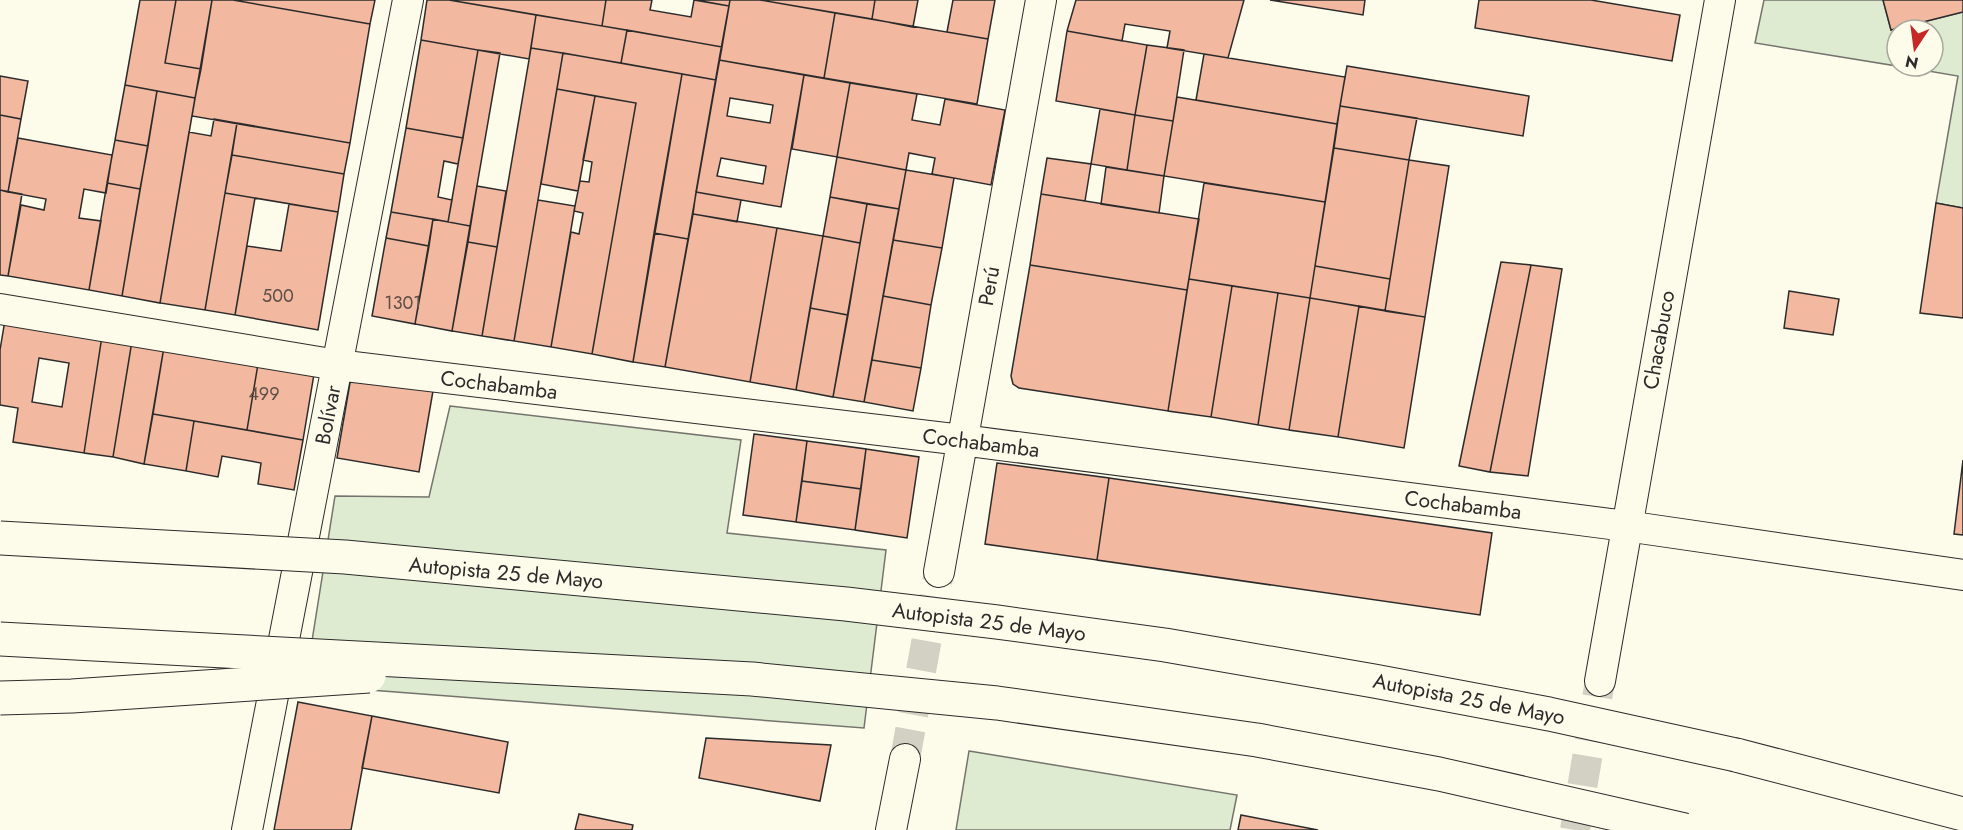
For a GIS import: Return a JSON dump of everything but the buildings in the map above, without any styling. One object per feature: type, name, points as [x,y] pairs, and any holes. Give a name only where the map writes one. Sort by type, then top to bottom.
[{"type":"highway","name":"Autopista 25 de Mayo","points":[[0,538],[345,557],[846,604],[1165,645],[1550,714],[1736,755],[1963,814]]},
{"type":"highway","points":[[0,639],[752,679],[997,703],[1257,740],[1439,774],[1685,830]]},
{"type":"highway","points":[[0,698],[72,696],[506,666]]},
{"type":"street","name":"Bolívar","points":[[247,830],[408,0]]},
{"type":"street","name":"Perú","points":[[939,572],[1041,0]]},
{"type":"street","name":"Chacabuco","points":[[1600,681],[1720,0]]},
{"type":"street","name":"Cochabamba","points":[[0,309],[337,365],[962,440],[1626,526],[1963,575]]},
{"type":"street","points":[[891,830],[905,759]]},
{"type":"green space","points":[[1764,0],[1883,0],[1888,18],[1885,18],[1885,64],[1755,43]]},
{"type":"green space","points":[[1963,12],[1963,208],[1936,203],[1958,76],[1945,74],[1945,18],[1939,18]]},
{"type":"green space","points":[[450,406],[741,440],[727,533],[886,550],[864,728],[305,685],[335,496],[429,497]]},
{"type":"green space","points":[[969,751],[1237,795],[1230,830],[956,830]]},
{"type":"tunnel","points":[[905,759],[939,572]]},
{"type":"tunnel","points":[[1575,830],[1600,681]]}]
